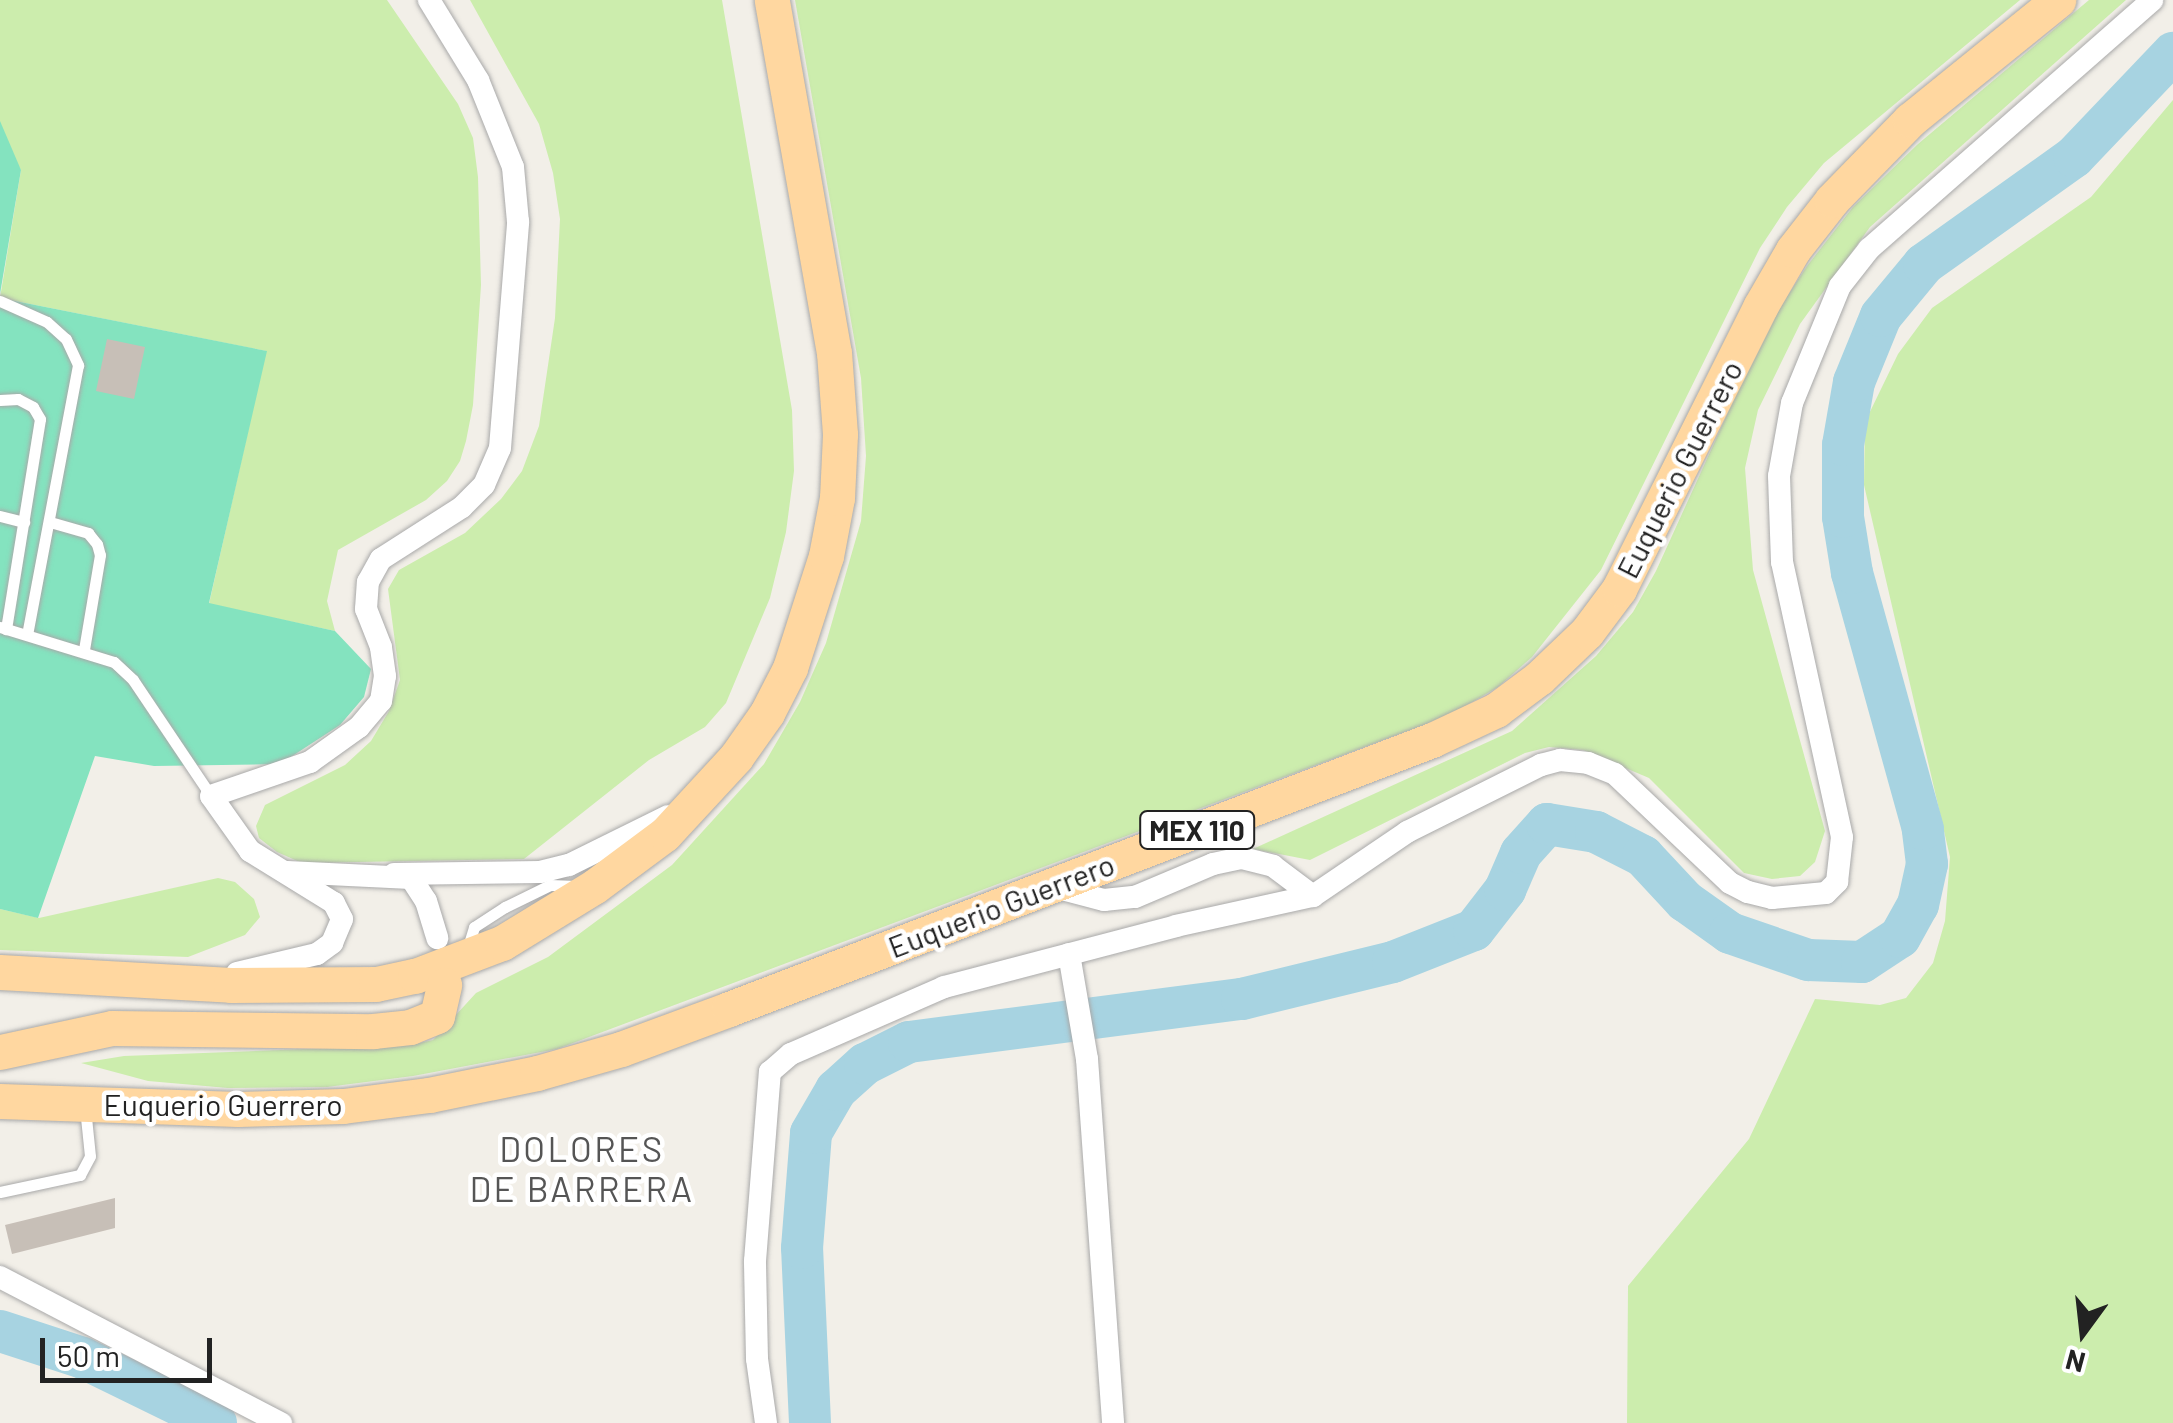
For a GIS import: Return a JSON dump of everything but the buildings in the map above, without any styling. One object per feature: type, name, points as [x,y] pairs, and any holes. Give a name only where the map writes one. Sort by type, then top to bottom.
[{"type":"main road","points":[[0,972],[200,982],[376,984],[502,943],[595,886],[664,834],[698,801],[767,713],[790,668],[826,556],[837,498],[840,434],[834,353],[772,0]]},
{"type":"main road","name":"Euquerio Guerrero","points":[[0,1101],[238,1109],[343,1106],[429,1095],[536,1072],[620,1049],[1432,740],[1496,710],[1539,678],[1587,632],[1619,589],[1793,250],[1870,157],[2058,0]]},
{"type":"main road","points":[[0,1052],[112,1028],[373,1032],[410,1027],[437,1016],[448,960]]},
{"type":"street","points":[[200,982],[317,954],[332,944],[342,920],[334,903],[250,851],[210,796],[310,762],[360,727],[381,701],[385,676],[380,647],[366,609],[368,582],[380,559],[462,507],[484,486],[500,448],[518,222],[513,166],[478,80],[429,0]]},
{"type":"street","points":[[766,1423],[757,1359],[756,1300],[762,1168],[770,1072],[791,1054],[944,987],[1313,896],[1407,832],[1541,764],[1560,760],[1588,763],[1615,774],[1730,883],[1748,892],[1772,898],[1826,892],[1837,882],[1842,837],[1782,562],[1780,476],[1792,403],[1840,286],[1869,249],[2152,0]]},
{"type":"street","points":[[287,872],[540,872],[569,865],[698,801]]},
{"type":"street","points":[[1051,886],[1104,900],[1135,897],[1213,864],[1242,858],[1273,866],[1313,896]]},
{"type":"street","points":[[394,874],[412,878],[420,886],[448,960]]},
{"type":"street","points":[[1069,954],[1086,1059],[1113,1423]]},
{"type":"street","points":[[0,1277],[281,1423]]},
{"type":"lane","points":[[0,301],[47,322],[66,338],[78,365],[27,634]]},
{"type":"lane","points":[[0,400],[18,400],[33,407],[40,419],[3,628],[114,662],[133,680],[210,796]]},
{"type":"lane","points":[[0,516],[24,522]]},
{"type":"lane","points":[[50,522],[88,533],[98,544],[100,555],[84,650]]},
{"type":"lane","points":[[0,1192],[80,1175],[90,1156],[84,1104]]},
{"type":"green space","points":[[0,0],[387,0],[458,104],[473,138],[478,177],[481,285],[473,405],[466,441],[460,461],[447,481],[426,500],[338,550],[327,601],[335,631],[209,604],[266,351],[0,298],[21,170],[0,135]]},
{"type":"green space","points":[[470,0],[722,0],[792,410],[794,471],[786,532],[770,598],[726,703],[705,727],[649,760],[524,859],[302,863],[277,852],[259,838],[256,826],[265,805],[345,765],[371,741],[389,711],[400,680],[388,589],[399,570],[465,533],[501,499],[522,471],[539,426],[555,318],[560,219],[553,173],[539,124]]},
{"type":"green space","points":[[795,0],[2020,0],[1824,163],[1787,207],[1760,248],[1601,570],[1532,657],[1498,687],[1450,715],[557,1049],[413,1076],[327,1087],[228,1088],[148,1081],[81,1063],[124,1056],[410,1045],[433,1040],[476,993],[548,957],[672,865],[764,764],[800,702],[826,643],[861,521],[866,456],[861,378]]},
{"type":"green space","points":[[2089,0],[2126,0],[1870,227],[1800,324],[1758,410],[1745,468],[1753,570],[1825,831],[1815,862],[1800,876],[1772,879],[1744,873],[1649,778],[1583,750],[1549,747],[1525,753],[1310,860],[1253,849],[1512,731],[1596,656],[1633,612],[1656,571],[1766,329],[1807,266],[1853,207],[1918,144]]},
{"type":"green space","points":[[2173,100],[2173,1423],[1627,1423],[1628,1286],[1749,1139],[1815,999],[1880,1005],[1906,998],[1933,963],[1945,921],[1950,857],[1864,485],[1865,422],[1898,354],[1932,308],[2091,197]]},
{"type":"green space","points":[[0,121],[21,170],[0,294]]},
{"type":"green space","points":[[0,298],[267,351],[209,603],[335,631],[371,669],[364,697],[340,725],[280,764],[154,766],[95,756],[38,918],[0,909]]},
{"type":"green space","points":[[218,878],[235,882],[254,899],[260,917],[245,935],[188,957],[0,950],[0,909],[39,918]]},
{"type":"waterway","points":[[810,1423],[802,1248],[811,1133],[836,1090],[865,1064],[909,1042],[1242,999],[1393,962],[1474,930],[1505,890],[1521,853],[1547,824],[1596,832],[1643,856],[1685,901],[1730,933],[1808,960],[1862,962],[1900,937],[1918,905],[1927,864],[1923,829],[1852,573],[1843,517],[1843,445],[1854,382],[1881,316],[1924,264],[2074,157],[2173,53]]},
{"type":"waterway","points":[[0,1331],[83,1358],[216,1423]]},
{"type":"district","name":"DOLORES DE BARRERA","points":[[582,1168]]}]
